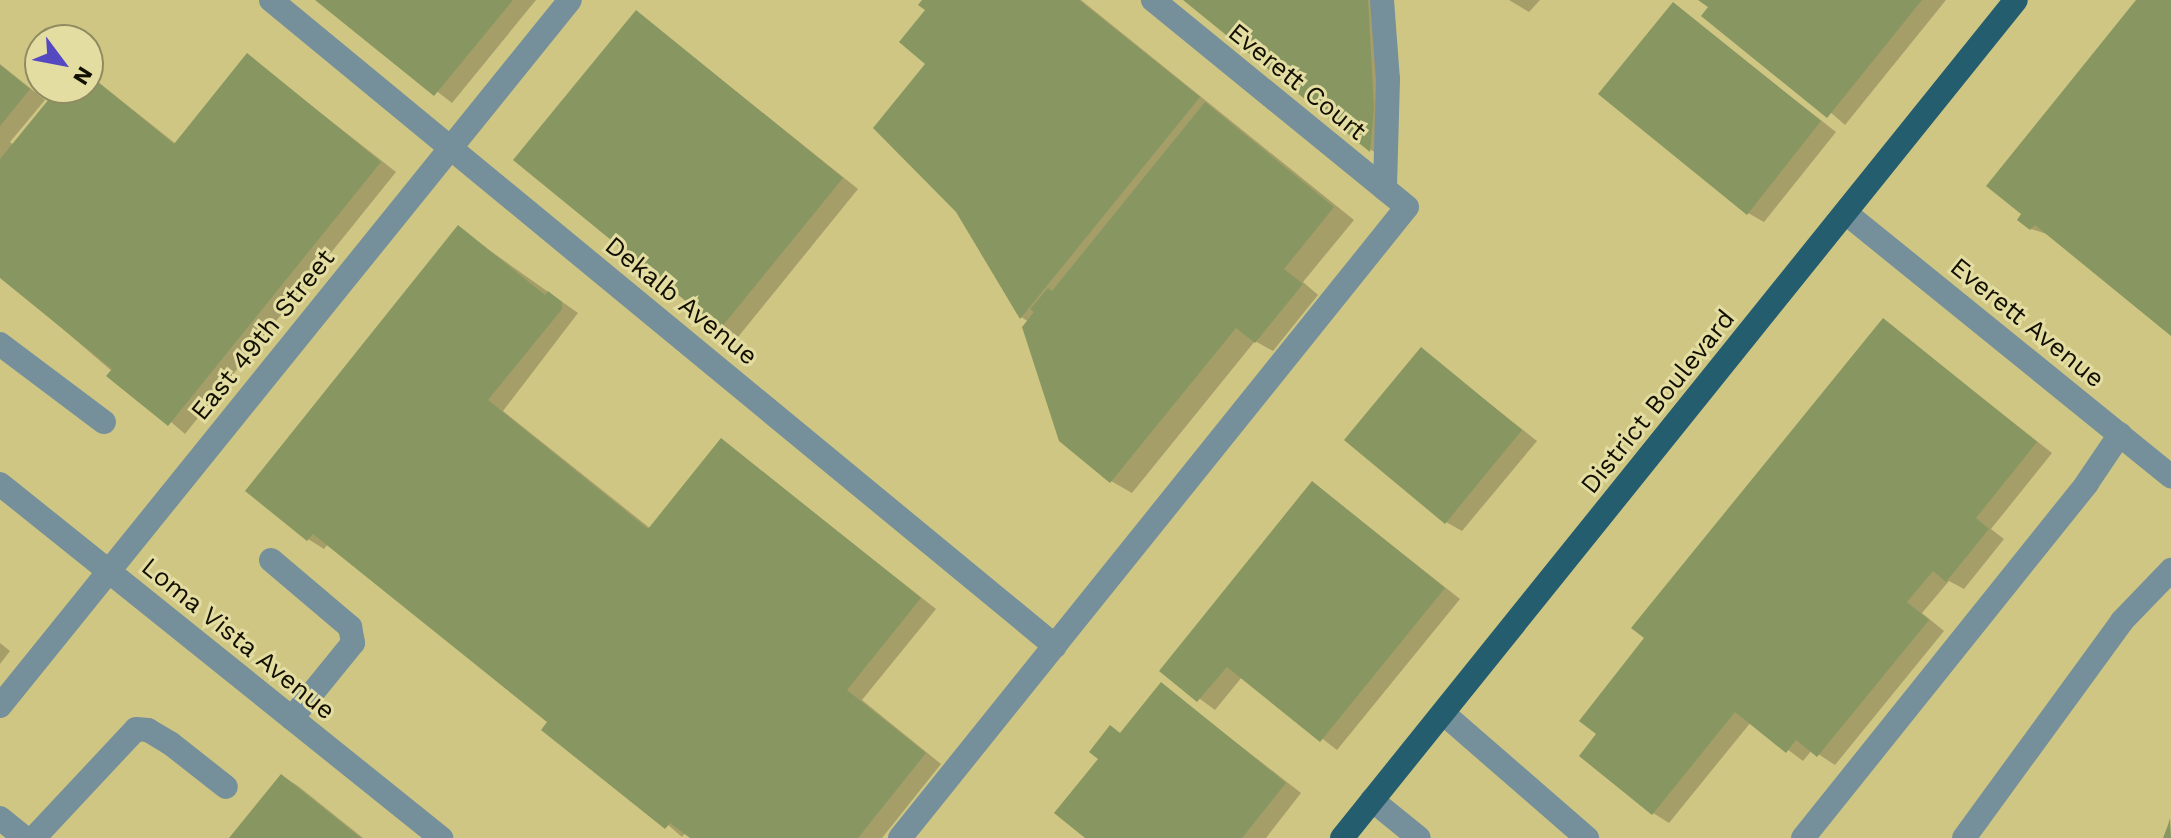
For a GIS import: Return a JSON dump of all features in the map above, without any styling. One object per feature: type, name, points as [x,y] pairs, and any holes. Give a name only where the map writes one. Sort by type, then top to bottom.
[{"type":"main road","name":"District Boulevard","points":[[1342,838],[1847,214],[2016,0]]},
{"type":"street","name":"Dekalb Avenue","points":[[271,0],[1055,646]]},
{"type":"street","name":"East 49th Street","points":[[0,706],[570,0]]},
{"type":"street","name":"Everett Court","points":[[1055,646],[1407,207],[1153,0]]},
{"type":"street","points":[[1382,0],[1388,79],[1385,189]]},
{"type":"street","name":"Everett Avenue","points":[[1847,214],[2171,476]]},
{"type":"street","points":[[0,344],[104,422]]},
{"type":"street","points":[[1803,838],[2087,483],[2120,434]]},
{"type":"street","name":"Loma Vista Avenue","points":[[0,484],[441,838]]},
{"type":"street","points":[[271,560],[350,627],[353,643],[292,718]]},
{"type":"street","points":[[1964,838],[2122,621],[2171,570]]},
{"type":"street","points":[[900,838],[1055,646]]},
{"type":"street","points":[[1443,713],[1587,838]]},
{"type":"street","points":[[34,838],[136,729],[148,730],[170,743],[226,787]]},
{"type":"street","points":[[1372,800],[1419,838]]},
{"type":"street","points":[[0,818],[25,838]]},
{"type":"shaded area","points":[[0,0],[2171,0],[2171,838],[0,838]]},
{"type":"building","points":[[315,0],[513,0],[434,96]]},
{"type":"building","points":[[922,0],[1079,0],[1200,97],[1020,319],[956,212],[873,128],[925,64],[899,42],[925,10],[918,5]]},
{"type":"building","points":[[1183,0],[1368,0],[1374,108],[1370,152]]},
{"type":"building","points":[[1698,0],[1922,0],[1827,118],[1701,16],[1708,7]]},
{"type":"building","points":[[2136,0],[2171,0],[2171,336],[2035,225],[2030,230],[2017,220],[2021,214],[1986,186]]},
{"type":"building","points":[[1673,2],[1821,121],[1747,215],[1598,94]]},
{"type":"building","points":[[636,10],[843,178],[720,329],[513,160]]},
{"type":"building","points":[[247,53],[381,162],[168,426],[106,376],[112,369],[0,278],[0,159],[45,104],[104,104],[104,87],[174,144]]},
{"type":"building","points":[[0,65],[24,84],[24,96],[0,126]]},
{"type":"building","points":[[1205,102],[1334,207],[1284,269],[1303,284],[1255,343],[1236,328],[1110,483],[1059,441],[1022,327],[1034,312],[1030,309],[1048,288],[1052,291]]},
{"type":"building","points":[[458,225],[545,295],[548,291],[562,302],[562,309],[488,400],[648,529],[721,438],[921,598],[847,690],[926,753],[858,838],[690,838],[670,823],[665,829],[541,730],[547,722],[313,534],[307,541],[245,491]]},
{"type":"building","points":[[1883,318],[2037,442],[1976,518],[1989,529],[1946,582],[1933,571],[1907,602],[1929,620],[1817,757],[1796,740],[1786,753],[1735,712],[1652,815],[1579,756],[1596,734],[1579,721],[1644,638],[1631,628]]},
{"type":"building","points":[[1421,347],[1522,430],[1445,524],[1344,440]]},
{"type":"building","points":[[1312,481],[1445,588],[1320,742],[1227,667],[1197,702],[1159,671]]},
{"type":"building","points":[[1161,682],[1286,783],[1242,838],[1085,838],[1054,813],[1098,759],[1089,752],[1110,725],[1120,733]]},
{"type":"building","points":[[281,774],[361,838],[229,838]]},
{"type":"building","points":[[2170,818],[2171,838],[2163,838],[2168,825]]}]
